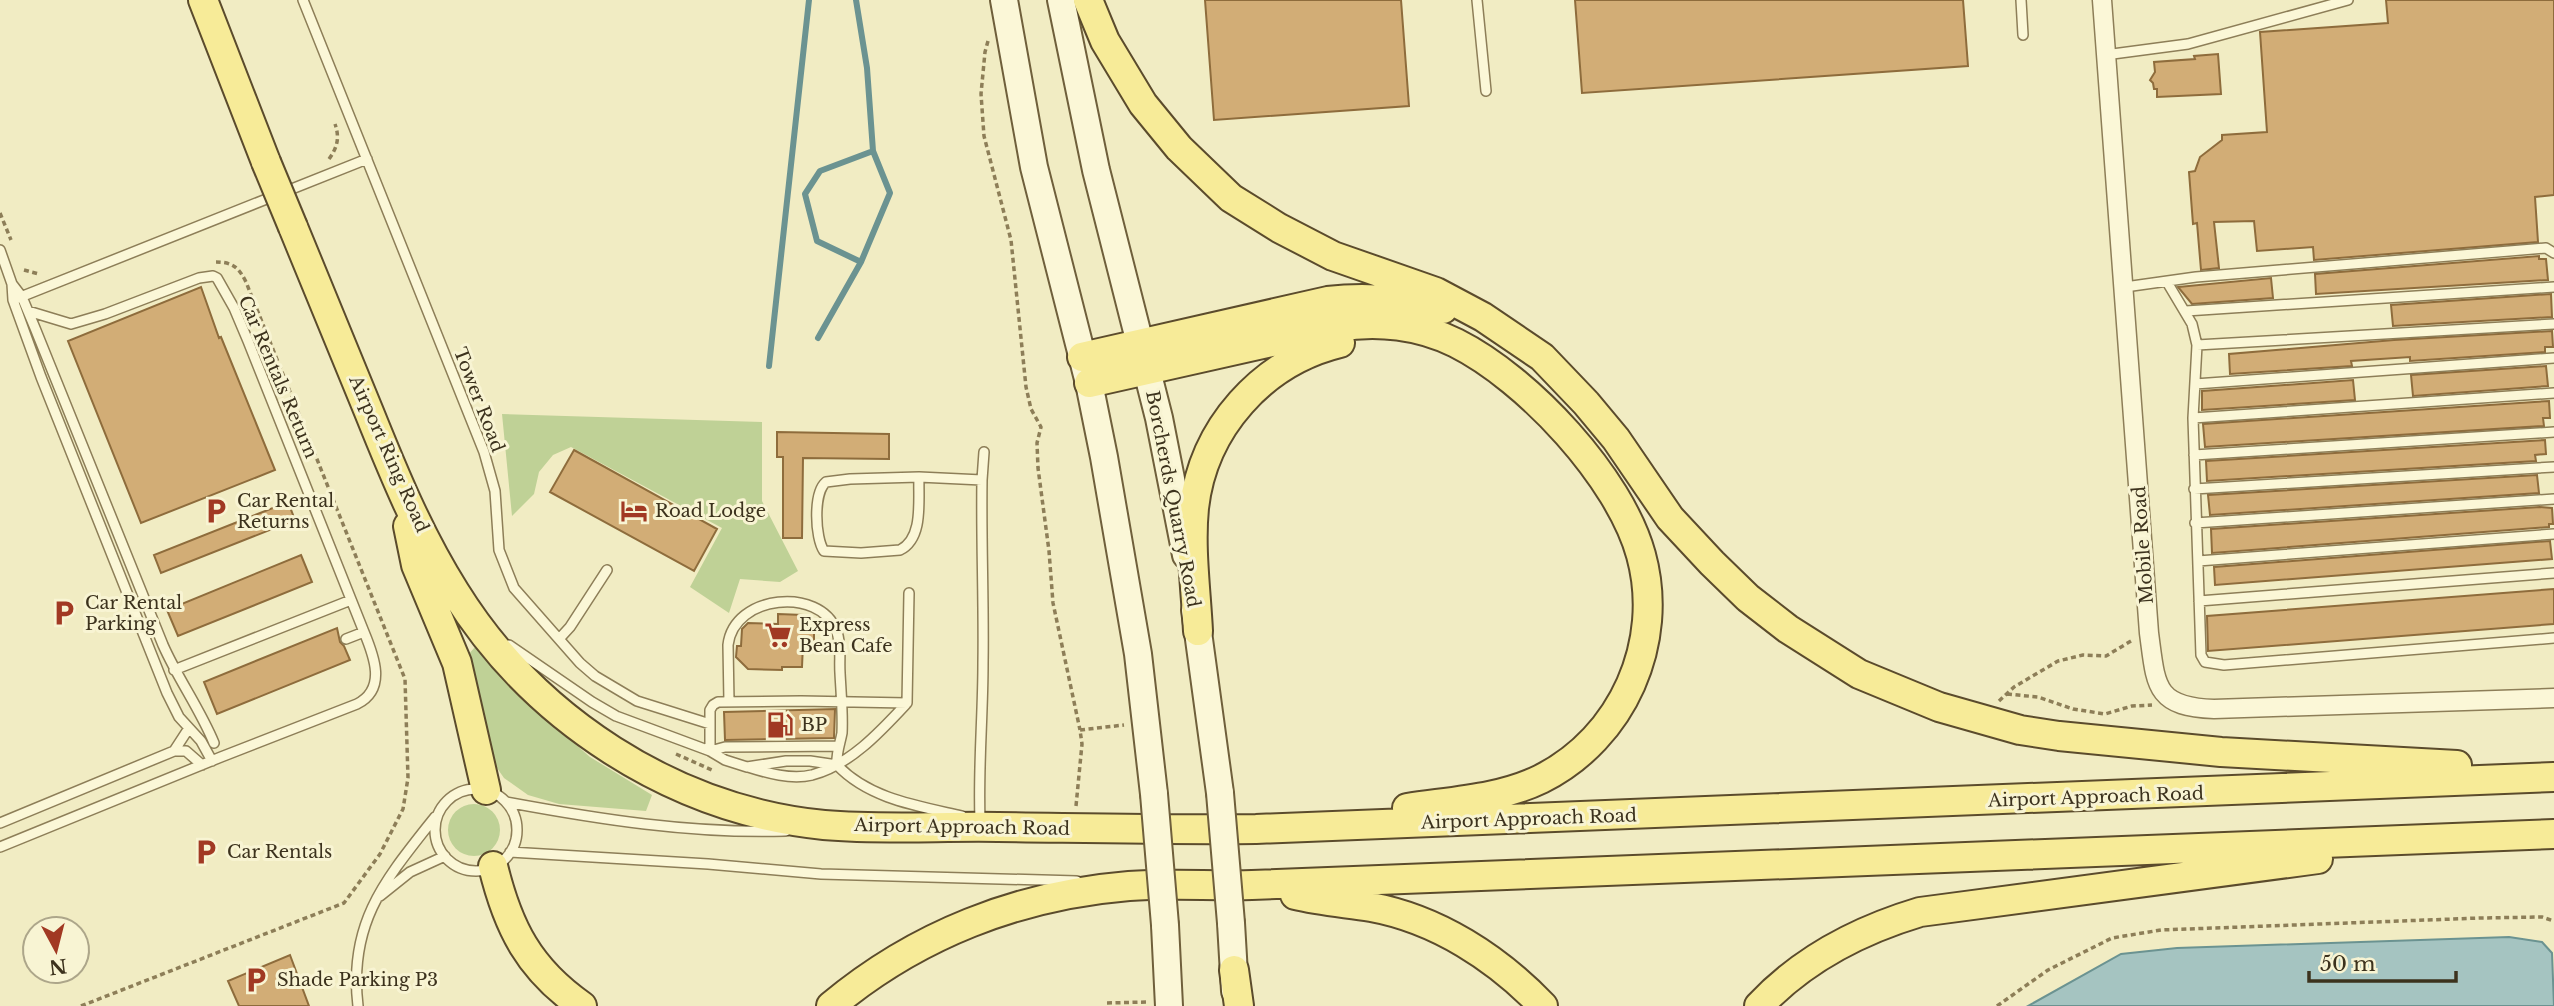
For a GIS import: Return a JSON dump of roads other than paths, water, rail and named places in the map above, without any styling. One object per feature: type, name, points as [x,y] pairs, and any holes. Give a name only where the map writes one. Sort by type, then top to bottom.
[{"type":"main road","name":"Airport Ring Road","points":[[203,0],[266,162],[403,496],[447,579],[482,631],[518,674],[557,710],[600,743],[645,770],[731,805],[783,818],[836,825]]},
{"type":"main road","points":[[1004,0],[1034,167],[1085,370],[1116,518],[1136,641],[1154,794],[1165,925],[1160,1004]]},
{"type":"main road","name":"Borcherds Quarry Road","points":[[1061,0],[1096,170],[1144,356],[1175,494],[1198,631],[1220,793],[1234,970]]},
{"type":"main road","points":[[1088,0],[1105,41],[1143,104],[1179,148],[1231,198],[1279,228],[1333,256],[1436,292],[1483,317],[1542,357],[1569,383],[1616,439],[1670,518],[1748,597],[1788,629],[1859,674],[1938,707],[1988,722],[2059,736],[2221,752],[2447,765],[2554,762]]},
{"type":"main road","points":[[1085,370],[1144,356],[1318,302],[1359,298],[1399,300],[1429,306],[1502,331]]},
{"type":"main road","points":[[1144,356],[1373,324],[1407,327],[1455,343],[1474,353],[1553,418],[1593,465],[1624,513],[1637,541],[1647,586],[1646,632],[1634,677],[1620,705],[1602,730],[1580,752],[1542,778],[1513,790],[1483,797],[1256,829]]},
{"type":"main road","points":[[1198,631],[1193,520],[1200,478],[1209,451],[1223,426],[1240,403],[1272,374],[1296,359],[1322,348],[1349,340],[1385,338],[1417,341],[1448,349],[1487,366],[1522,390]]},
{"type":"main road","points":[[403,496],[416,565],[457,663],[496,796]]},
{"type":"main road","name":"Airport Approach Road","points":[[836,825],[990,823],[1125,830],[1256,829],[2554,777]]},
{"type":"main road","points":[[831,1006],[859,983],[904,954],[976,919],[1052,897],[1131,886],[1252,885],[2554,834]]},
{"type":"main road","points":[[1759,1006],[1788,979],[1833,948],[1860,934],[1920,912],[2516,836]]},
{"type":"main road","points":[[501,859],[500,894],[514,932],[542,972],[582,1006]]},
{"type":"main road","points":[[1252,885],[1310,899],[1372,907],[1420,921],[1472,947],[1522,985],[1543,1006]]},
{"type":"main road","points":[[1234,970],[1237,1006]]},
{"type":"street","name":"Mobile Road","points":[[2102,0],[2149,633],[2156,679],[2171,701],[2187,707],[2214,709],[2554,698]]},
{"type":"lane","name":"Tower Road","points":[[303,0],[484,452],[495,491],[499,550],[514,588],[580,663],[613,689],[637,701],[710,724]]},
{"type":"lane","points":[[1477,0],[1486,91]]},
{"type":"lane","points":[[2021,0],[2023,35]]},
{"type":"lane","points":[[2105,55],[2188,44],[2348,0]]},
{"type":"lane","points":[[17,298],[367,159]]},
{"type":"lane","points":[[2124,287],[2269,270],[2546,248],[2554,253]]},
{"type":"lane","points":[[0,250],[41,377],[167,693],[179,717],[201,741],[212,761]]},
{"type":"lane","name":"Car Rentals Return","points":[[0,847],[366,700],[376,680],[372,652],[248,341],[217,278],[199,278],[71,324],[28,311]]},
{"type":"lane","points":[[2167,282],[2186,311],[2197,345],[2193,418],[2194,489],[2202,659],[2216,665],[2554,638]]},
{"type":"lane","points":[[2186,311],[2554,287]]},
{"type":"lane","points":[[17,298],[28,311],[141,595],[174,670],[214,743]]},
{"type":"lane","points":[[2197,345],[2554,324]]},
{"type":"lane","points":[[2195,384],[2554,358]]},
{"type":"lane","points":[[2193,418],[2554,393]]},
{"type":"lane","points":[[2194,455],[2554,432]]},
{"type":"lane","points":[[984,452],[981,556],[983,663],[978,788],[990,823]]},
{"type":"lane","points":[[2194,489],[2554,467]]},
{"type":"lane","points":[[919,477],[914,537],[906,547],[900,550],[849,553],[827,552],[821,548],[817,508],[819,491],[826,482],[919,477],[982,480]]},
{"type":"lane","points":[[2195,523],[2554,499]]},
{"type":"lane","points":[[2198,561],[2554,534]]},
{"type":"lane","points":[[559,639],[570,628],[607,570]]},
{"type":"lane","points":[[2199,601],[2554,573]]},
{"type":"lane","points":[[482,631],[514,648],[616,716],[710,751],[725,760],[774,775],[810,776],[837,765],[883,729],[907,703],[909,593]]},
{"type":"lane","points":[[174,670],[351,600]]},
{"type":"lane","points":[[729,702],[728,645],[729,636],[737,621],[760,606],[802,603],[821,610],[838,632],[842,729],[837,765]]},
{"type":"lane","points":[[345,639],[364,632]]},
{"type":"lane","points":[[710,751],[710,710],[713,705],[729,702],[907,703]]},
{"type":"lane","points":[[174,751],[189,728]]},
{"type":"lane","points":[[710,751],[725,747],[839,746]]},
{"type":"lane","points":[[0,823],[174,751],[186,751],[202,765]]},
{"type":"lane","points":[[747,766],[786,761],[837,765],[849,777],[883,795],[990,823]]},
{"type":"lane","points":[[358,1006],[356,960],[360,939],[376,899],[392,871],[446,802],[469,789],[496,796],[515,818],[517,830],[501,859]]},
{"type":"lane","name":"Airport Approach Road","points":[[496,796],[574,815],[720,831],[798,830],[836,825]]},
{"type":"lane","points":[[438,814],[435,832],[438,845],[455,865],[467,869],[480,870],[501,859],[681,862],[821,874],[1085,881],[1131,886]]},
{"type":"lane","points":[[376,899],[410,872],[445,856]]},
{"type":"water","points":[[2509,937],[2542,942],[2552,953],[2554,1006],[2028,1006],[2121,954],[2177,948]]},
{"type":"waterway","points":[[769,366],[809,0]]},
{"type":"waterway","points":[[856,0],[867,68],[873,151],[820,171],[805,194],[817,241],[861,262]]},
{"type":"waterway","points":[[818,338],[861,262],[890,193],[873,151]]},
{"type":"place","name":"Car Rental Returns","points":[[216,511]]},
{"type":"place","name":"Road Lodge","points":[[634,511]]},
{"type":"place","name":"Car Rental Parking","points":[[64,613]]},
{"type":"place","name":"Express Bean Cafe","points":[[778,635]]},
{"type":"place","name":"BP","points":[[780,725]]},
{"type":"place","name":"Car Rentals","points":[[206,852]]},
{"type":"place","name":"Shade Parking P3","points":[[256,980]]}]
